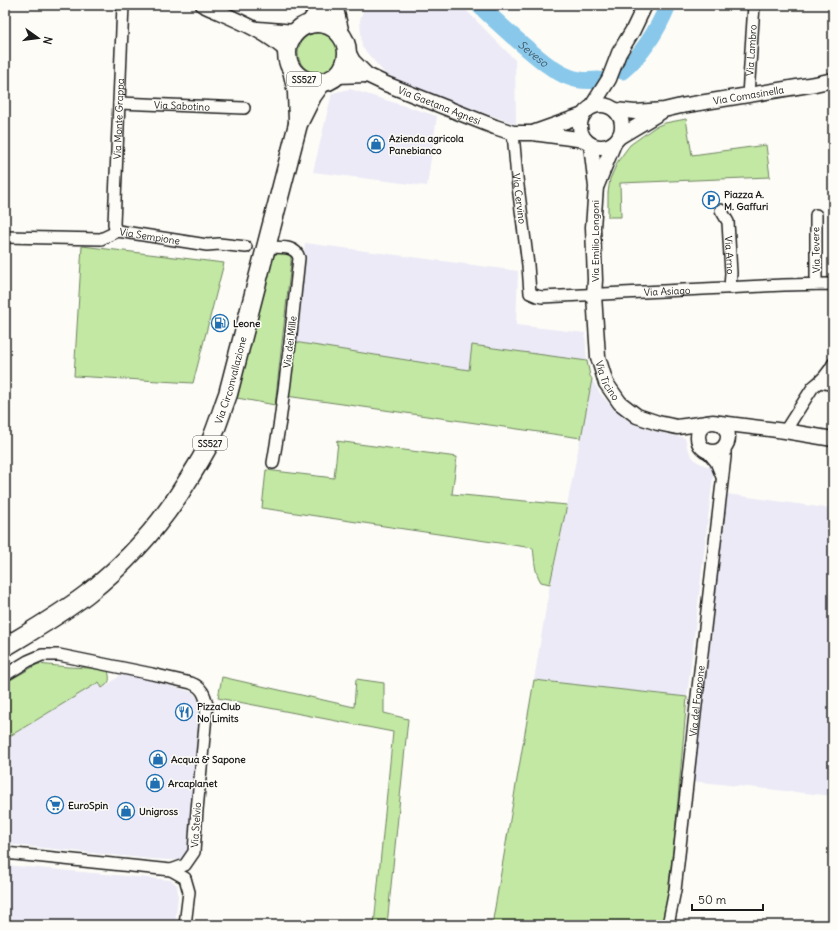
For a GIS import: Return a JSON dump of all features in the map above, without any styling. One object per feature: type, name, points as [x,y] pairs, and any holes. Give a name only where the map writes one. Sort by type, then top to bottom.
[{"type":"main road","points":[[287,52],[290,41],[323,5]]},
{"type":"main road","name":"SS527","points":[[287,52],[288,61],[292,70],[298,76],[306,80],[314,82],[329,79],[343,67],[346,58],[334,5]]},
{"type":"main road","points":[[302,28],[321,23],[327,24],[336,30],[343,41]]},
{"type":"main road","name":"Via Circonvallazione","points":[[292,70],[298,92],[298,124]]},
{"type":"main road","name":"Via Circonvallazione","points":[[5,647],[55,617],[87,594],[116,569],[164,517],[181,492],[210,443],[228,394],[298,124],[312,96],[329,79]]},
{"type":"street","name":"Via Monte Grappa","points":[[118,231],[115,229],[114,224],[123,5]]},
{"type":"street","points":[[203,5],[255,29],[282,46],[287,52]]},
{"type":"street","points":[[588,142],[582,136],[580,125],[588,111],[607,86],[619,53],[633,30],[645,5]]},
{"type":"street","name":"Via Lambro","points":[[748,95],[754,5]]},
{"type":"street","points":[[255,29],[302,28]]},
{"type":"street","name":"Via Gaetana Agnesi","points":[[343,41],[353,61],[367,75],[458,113],[513,133]]},
{"type":"street","name":"Via Gaetana Agnesi","points":[[329,79],[367,75]]},
{"type":"street","name":"Via Comasinella","points":[[612,108],[635,112],[664,110],[833,80]]},
{"type":"street","points":[[607,86],[612,108]]},
{"type":"street","name":"Via Sabotino","points":[[119,103],[244,108]]},
{"type":"street","points":[[513,133],[533,132],[588,142],[599,147],[606,146],[616,140],[621,132],[622,121],[619,115],[612,108],[600,104],[588,111],[533,132]]},
{"type":"street","name":"Via Comasinella","points":[[616,140],[664,110]]},
{"type":"street","name":"Via Cervino","points":[[513,133],[528,265]]},
{"type":"street","name":"Via Emilio Longoni","points":[[596,187],[616,140]]},
{"type":"street","name":"Via Emilio Longoni","points":[[588,142],[596,187],[593,227],[595,280],[594,295]]},
{"type":"street","name":"Via Arno","points":[[721,210],[728,222],[731,273],[730,288]]},
{"type":"street","name":"Via Tevere","points":[[816,215],[816,284]]},
{"type":"street","name":"Via Sempione","points":[[5,237],[101,239],[118,231],[207,245],[218,244],[246,247]]},
{"type":"street","name":"Via dei Mille","points":[[266,248],[291,248],[296,252],[299,258],[290,343],[273,463]]},
{"type":"street","name":"Via Asiago","points":[[528,265],[530,293],[542,297],[816,284],[833,285]]},
{"type":"street","name":"Via Ticino","points":[[594,295],[598,357],[606,383],[620,403],[637,416],[677,427],[713,423],[785,431],[833,439]]},
{"type":"street","points":[[785,431],[813,387],[826,376],[833,364]]},
{"type":"street","points":[[820,382],[833,385]]},
{"type":"street","points":[[723,477],[716,462],[702,446],[698,432],[700,429],[713,423],[726,429],[726,444]]},
{"type":"street","points":[[702,446],[714,452],[722,449],[738,432],[747,426]]},
{"type":"street","name":"Via Ticino","points":[[677,427],[702,446]]},
{"type":"street","name":"Via del Foppone","points":[[668,925],[675,890],[726,444]]},
{"type":"street","name":"Via Stelvio","points":[[5,675],[42,655],[59,655],[191,683],[197,685],[202,690],[206,697],[207,705],[194,852],[185,865],[171,870]]},
{"type":"street","points":[[5,853],[171,870],[185,878],[189,892],[185,925]]},
{"type":"shaded area","points":[[365,5],[461,5],[515,60],[516,124],[430,94],[388,77],[362,47],[360,20]]},
{"type":"shaded area","name":"Azienda agricola Panebianco","points":[[350,89],[437,116],[427,186],[313,172],[332,93]]},
{"type":"shaded area","points":[[305,243],[518,271],[516,325],[585,333],[587,361],[472,345],[469,370],[294,342]]},
{"type":"shaded area","points":[[592,379],[599,392],[615,410],[633,424],[654,431],[685,438],[687,447],[696,461],[714,468],[687,697],[534,680],[550,584],[558,551]]},
{"type":"shaded area","points":[[727,494],[833,509],[833,796],[691,781]]},
{"type":"shaded area","points":[[121,675],[140,677],[192,692],[202,703],[190,853],[183,859],[151,859],[5,844],[5,740],[99,682],[103,688]]},
{"type":"shaded area","points":[[5,865],[171,880],[177,885],[178,895],[175,925],[5,925]]},
{"type":"green space","points":[[318,33],[326,35],[332,39],[336,45],[338,53],[336,61],[332,67],[326,71],[318,73],[310,71],[304,67],[300,61],[298,53],[300,45],[304,39],[310,35]]},
{"type":"green space","points":[[686,119],[692,155],[766,145],[770,177],[620,183],[621,217],[608,217],[608,193],[610,179],[618,161],[630,145],[655,127],[665,123]]},
{"type":"green space","points":[[82,246],[224,263],[193,383],[74,376]]},
{"type":"green space","points":[[277,253],[288,253],[291,256],[291,262],[275,405],[237,398],[272,257]]},
{"type":"green space","points":[[294,342],[469,370],[472,345],[587,361],[592,379],[581,438],[286,396]]},
{"type":"green space","points":[[336,441],[457,457],[452,494],[567,505],[550,584],[541,582],[537,574],[533,548],[262,508],[266,470],[334,478],[338,442]]},
{"type":"green space","points":[[38,664],[108,670],[109,680],[102,688],[99,682],[5,739],[5,683]]},
{"type":"green space","points":[[222,677],[354,707],[356,679],[384,683],[384,713],[408,719],[387,925],[374,925],[393,732],[218,698]]},
{"type":"green space","points":[[534,680],[687,697],[675,834],[664,925],[492,925]]},
{"type":"waterway","name":"Seveso","points":[[479,5],[519,42],[556,71],[576,79],[587,81],[599,80]]},
{"type":"waterway","name":"Seveso","points":[[622,71],[649,41],[668,5]]},
{"type":"place","name":"Azienda agricola Panebianco","points":[[376,144]]},
{"type":"place","name":"Piazza A. M. Gaffuri","points":[[711,200]]},
{"type":"place","name":"Leone","points":[[220,323]]},
{"type":"place","name":"PizzaClub No Limits","points":[[184,712]]},
{"type":"place","name":"Acqua & Sapone","points":[[158,759]]},
{"type":"place","name":"Arcaplanet","points":[[155,783]]},
{"type":"place","name":"EuroSpin","points":[[55,805]]},
{"type":"place","name":"Unigross","points":[[126,811]]}]
